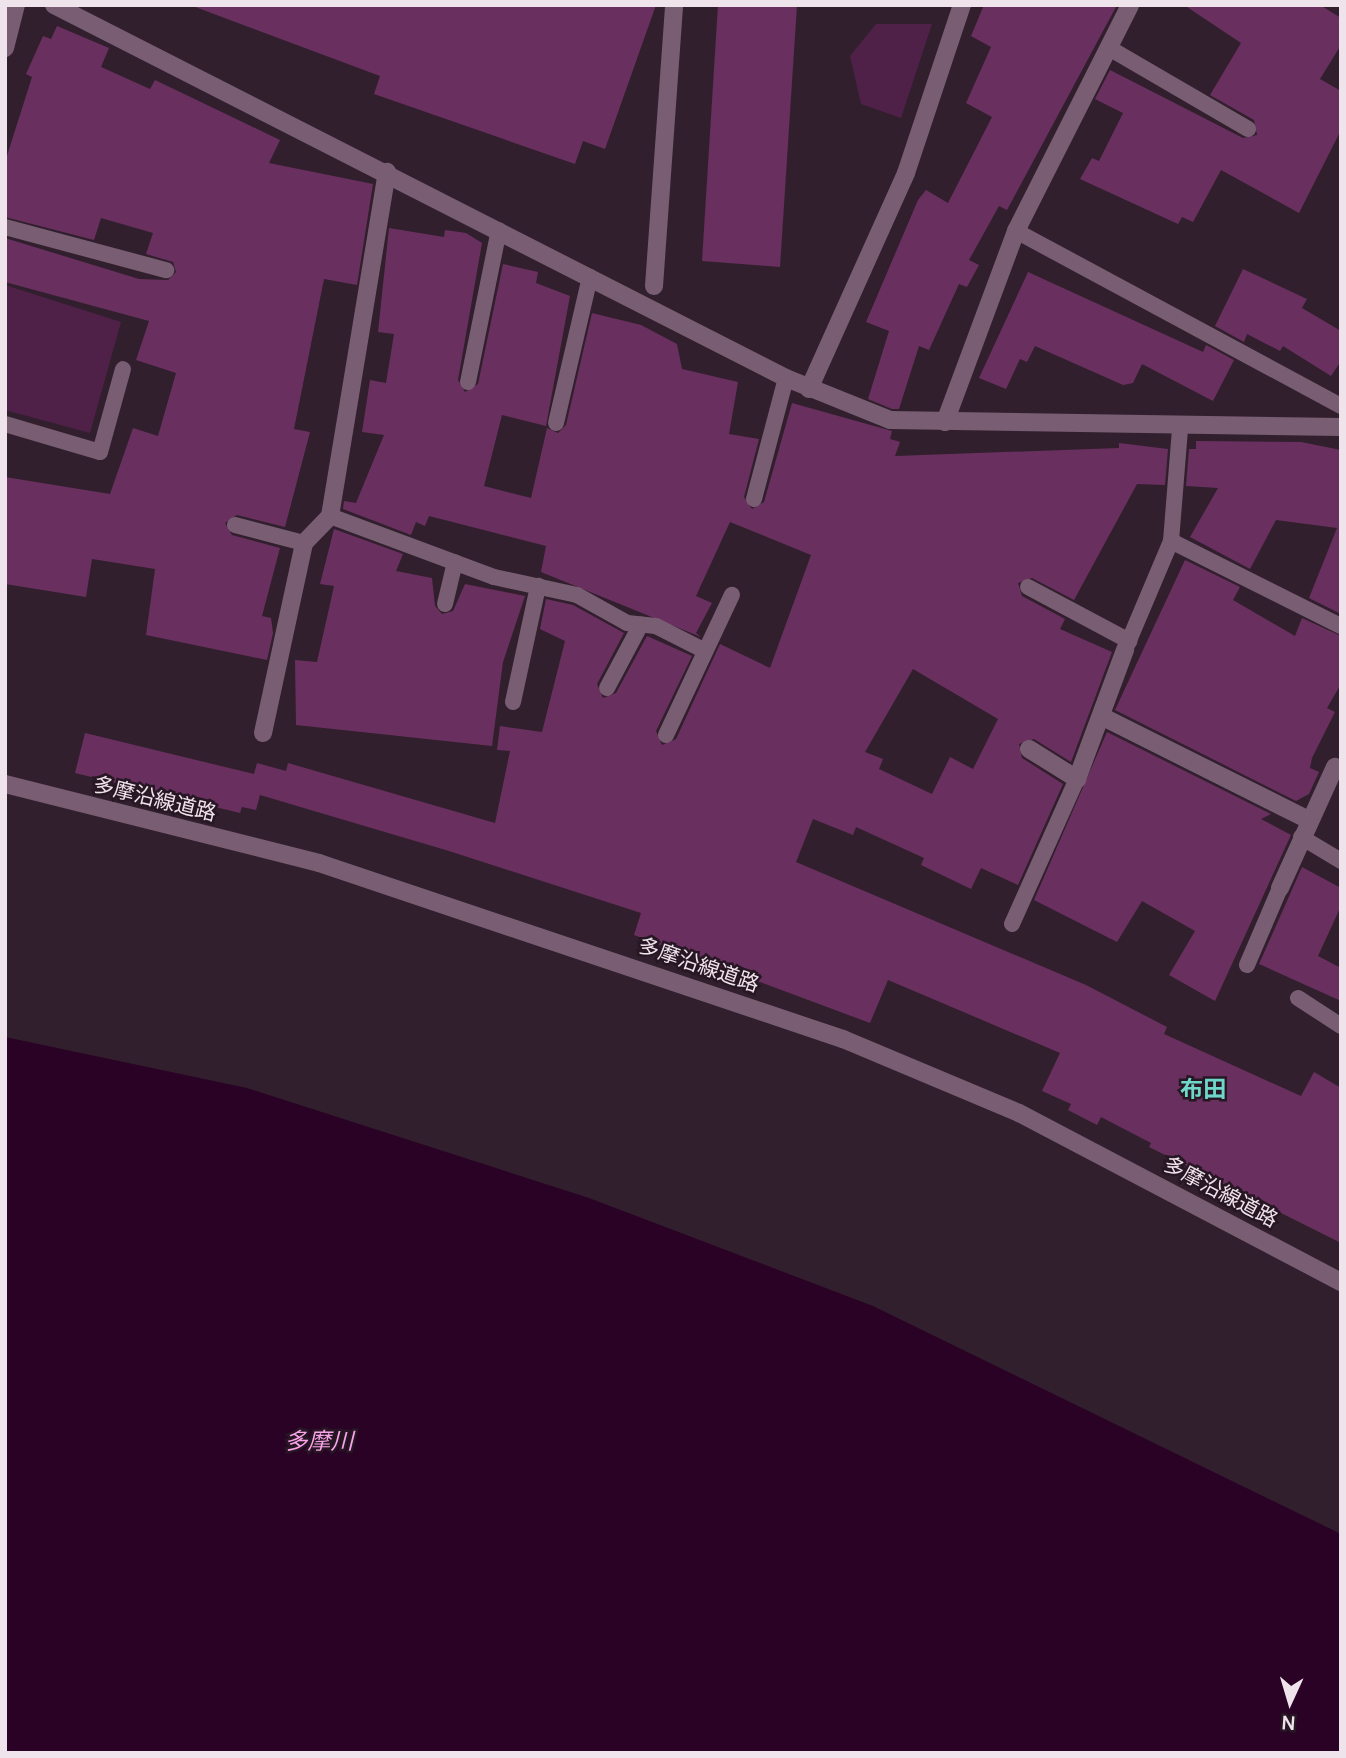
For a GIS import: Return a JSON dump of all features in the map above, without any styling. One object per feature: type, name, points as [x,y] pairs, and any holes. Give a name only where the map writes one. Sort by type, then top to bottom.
[{"type":"street","points":[[5,48],[16,5]]},
{"type":"street","points":[[54,5],[387,172],[786,378],[890,420],[1180,428],[1341,427]]},
{"type":"street","points":[[654,286],[674,5]]},
{"type":"street","points":[[809,389],[906,173],[962,5]]},
{"type":"street","points":[[945,422],[1016,231],[1130,5]]},
{"type":"street","points":[[263,733],[304,543],[330,516],[387,172]]},
{"type":"street","points":[[1029,749],[1077,779],[1103,717],[1127,645]]},
{"type":"street","points":[[1103,717],[1309,820]]},
{"type":"street","points":[[1280,888],[1300,837],[1338,761]]},
{"type":"street","name":"多摩沿線道路","points":[[5,784],[320,863],[843,1039],[1019,1113],[1341,1282]]},
{"type":"lane","points":[[1109,48],[1248,129]]},
{"type":"lane","points":[[5,227],[166,270]]},
{"type":"lane","points":[[468,382],[499,230]]},
{"type":"lane","points":[[1016,231],[1341,406]]},
{"type":"lane","points":[[556,423],[590,277]]},
{"type":"lane","points":[[5,424],[100,452],[123,369]]},
{"type":"lane","points":[[754,499],[786,378]]},
{"type":"lane","points":[[1028,587],[1127,645],[1171,541],[1180,428]]},
{"type":"lane","points":[[330,516],[455,562],[577,595],[705,652]]},
{"type":"lane","points":[[235,525],[304,543]]},
{"type":"lane","points":[[1171,541],[1341,626]]},
{"type":"lane","points":[[445,604],[455,562]]},
{"type":"lane","points":[[513,702],[538,586]]},
{"type":"lane","points":[[666,735],[732,595]]},
{"type":"lane","points":[[607,688],[641,624]]},
{"type":"lane","points":[[1012,924],[1077,779]]},
{"type":"lane","points":[[1300,837],[1341,861]]},
{"type":"lane","points":[[1247,965],[1280,888]]},
{"type":"lane","points":[[1298,998],[1341,1026]]},
{"type":"shaded area","points":[[876,24],[932,24],[901,118],[861,104],[850,56]]},
{"type":"shaded area","points":[[5,285],[121,322],[90,433],[5,410]]},
{"type":"water","name":"多摩川","points":[[5,1037],[247,1088],[589,1198],[873,1306],[1341,1534],[1341,1753],[5,1753]]},
{"type":"building","points":[[190,5],[656,5],[605,149],[583,141],[575,164],[374,94],[380,76]]},
{"type":"building","points":[[718,5],[797,5],[780,267],[702,261]]},
{"type":"building","points":[[984,5],[1117,5],[1007,210],[999,206],[969,260],[979,265],[967,287],[959,284],[929,350],[919,346],[899,409],[892,409],[868,399],[889,331],[866,322],[918,200],[926,190],[948,203],[992,117],[966,103],[991,47],[971,36]]},
{"type":"building","points":[[1184,5],[1320,5],[1341,18],[1341,45],[1320,79],[1341,91],[1341,130],[1299,213],[1221,170],[1193,222],[1182,217],[1178,224],[1080,179],[1092,158],[1099,161],[1123,113],[1095,99],[1110,70],[1243,138],[1257,135],[1254,120],[1210,95],[1241,43]]},
{"type":"building","points":[[57,26],[109,48],[101,67],[150,89],[155,80],[280,140],[269,163],[373,184],[357,285],[324,279],[294,429],[310,432],[285,527],[237,515],[225,523],[232,535],[280,548],[262,616],[271,618],[273,633],[267,660],[146,635],[155,569],[92,559],[86,597],[5,584],[5,477],[110,494],[133,428],[158,436],[176,373],[136,360],[149,321],[5,282],[5,238],[139,279],[168,280],[176,272],[173,262],[146,254],[153,233],[101,218],[94,240],[5,217],[5,162],[32,77],[26,74],[43,36],[51,39]]},
{"type":"building","points":[[389,228],[444,237],[445,230],[466,233],[482,243],[458,380],[465,392],[478,384],[503,264],[538,272],[536,283],[570,296],[546,426],[502,415],[484,486],[531,498],[547,428],[558,433],[566,425],[592,313],[641,325],[677,344],[682,369],[738,382],[729,434],[759,439],[744,497],[752,509],[764,502],[792,403],[892,431],[890,439],[900,442],[895,456],[1119,448],[1119,443],[1168,449],[1165,485],[1137,484],[1074,600],[1032,578],[1018,583],[1022,596],[1065,619],[1060,629],[1112,652],[1071,762],[1034,739],[1019,744],[1022,758],[1063,784],[1018,885],[981,868],[971,889],[921,865],[924,858],[856,827],[853,835],[813,819],[796,862],[1086,985],[1167,1027],[1164,1034],[1301,1096],[1314,1072],[1341,1088],[1341,1243],[1149,1147],[1151,1143],[1101,1117],[1097,1125],[1068,1110],[1071,1104],[1042,1091],[1060,1053],[888,980],[870,1023],[634,935],[641,913],[449,851],[260,795],[256,810],[242,807],[240,813],[75,773],[85,733],[254,774],[257,763],[286,771],[288,763],[495,823],[510,751],[497,750],[500,726],[542,732],[565,641],[540,629],[546,599],[573,605],[624,633],[597,684],[603,698],[616,693],[647,636],[692,656],[656,731],[662,745],[676,739],[720,644],[770,668],[811,555],[730,522],[696,596],[712,603],[696,633],[701,637],[541,572],[546,546],[429,516],[425,526],[416,522],[411,535],[343,509],[344,501],[356,503],[384,435],[362,432],[370,380],[386,383],[394,334],[378,332]],"holes":[[[913,669],[998,719],[973,769],[950,757],[932,794],[879,769],[883,759],[865,752]]]},
{"type":"building","points":[[1243,269],[1307,299],[1302,308],[1341,331],[1341,361],[1331,376],[1283,346],[1280,351],[1247,334],[1244,342],[1215,326]]},
{"type":"building","points":[[1028,272],[1203,352],[1206,345],[1234,360],[1213,401],[1142,364],[1133,383],[1123,385],[1035,346],[1027,362],[1020,359],[1006,389],[979,378]]},
{"type":"building","points":[[1196,441],[1301,442],[1341,450],[1341,614],[1309,598],[1337,528],[1276,520],[1250,569],[1190,537],[1218,488],[1186,486],[1189,449],[1196,449]]},
{"type":"building","points":[[334,529],[403,554],[396,571],[432,578],[435,606],[442,614],[453,611],[465,584],[525,596],[503,662],[492,746],[296,725],[295,660],[317,662],[334,586],[320,584]]},
{"type":"building","points":[[1185,560],[1240,587],[1233,600],[1295,636],[1302,618],[1341,636],[1341,684],[1327,708],[1335,712],[1312,758],[1310,768],[1319,772],[1309,794],[1296,801],[1115,710]]},
{"type":"building","points":[[1107,732],[1271,814],[1261,819],[1291,835],[1215,1001],[1169,975],[1195,931],[1142,901],[1117,942],[1034,900]]},
{"type":"building","points":[[1302,867],[1341,888],[1341,906],[1318,956],[1341,968],[1341,1001],[1259,964]]},
{"type":"district","name":"布田","points":[[1203,1088]]}]
